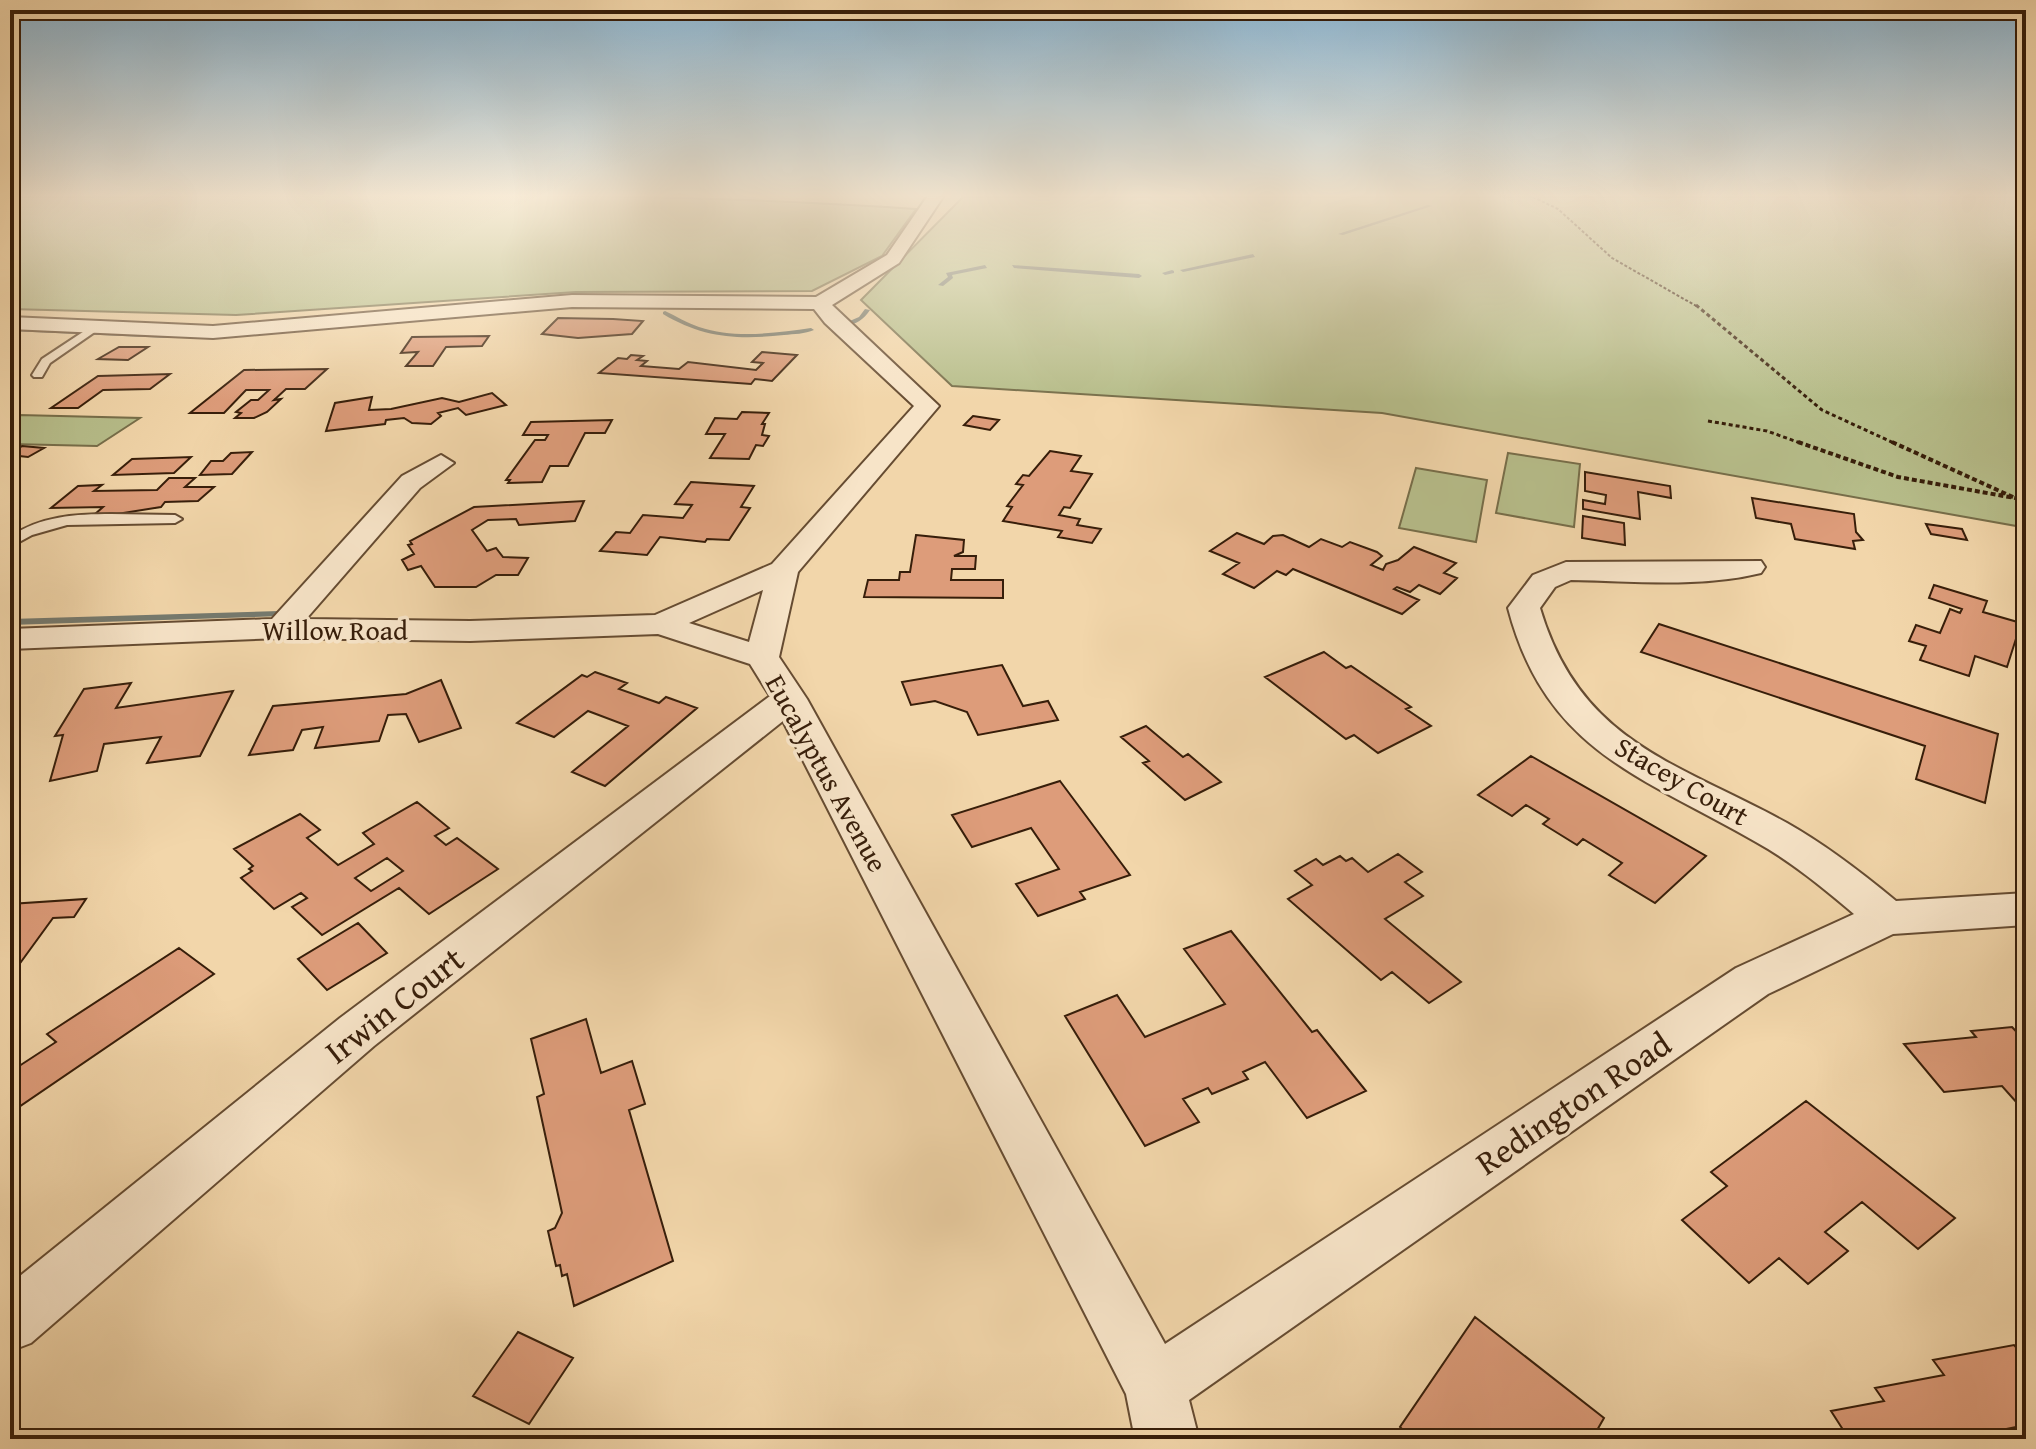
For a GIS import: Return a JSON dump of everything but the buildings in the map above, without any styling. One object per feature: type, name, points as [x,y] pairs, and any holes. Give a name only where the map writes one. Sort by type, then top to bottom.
[{"type":"street","points":[[10,323],[213,332],[572,301],[820,303],[884,265]]},
{"type":"street","name":"Eucalyptus Avenue","points":[[820,303],[832,319],[927,406],[783,570],[762,657],[789,699],[1155,1387],[1167,1439]]},
{"type":"street","points":[[281,628],[411,482],[441,463]]},
{"type":"street","name":"Stacey Court","points":[[1750,567],[1696,572],[1566,571],[1544,581],[1524,608],[1530,636],[1565,696],[1621,752],[1776,835],[1844,880],[1887,918]]},
{"type":"street","name":"Willow Road","points":[[660,624],[783,570]]},
{"type":"street","name":"Willow Road","points":[[10,639],[281,628],[470,631],[660,624],[762,657]]},
{"type":"street","name":"Irwin Court","points":[[10,1322],[357,1032],[789,699]]},
{"type":"street","name":"Redington Road","points":[[1155,1387],[1752,981],[1887,918],[2026,909]]},
{"type":"lane","points":[[38,375],[46,361],[94,327]]},
{"type":"lane","points":[[10,543],[26,529],[70,521],[175,519]]},
{"type":"path","points":[[1624,265],[1695,304],[1822,410],[2015,498]]},
{"type":"path","points":[[1708,421],[1767,431],[1898,477],[2026,500]]},
{"type":"green space","points":[[10,265],[865,265],[812,291],[576,292],[236,315],[10,309]]},
{"type":"green space","points":[[896,265],[2026,265],[2026,537],[2016,526],[1382,413],[952,386],[861,300]]},
{"type":"green space","points":[[19,415],[140,418],[97,446],[10,444],[10,420]]},
{"type":"green space","points":[[1508,453],[1580,464],[1574,527],[1496,513]]},
{"type":"green space","points":[[1416,468],[1487,480],[1476,542],[1399,528]]},
{"type":"waterway","points":[[1183,270],[1210,265]]},
{"type":"waterway","points":[[1014,266],[1139,276]]},
{"type":"waterway","points":[[941,285],[951,277],[948,274],[985,267]]},
{"type":"waterway","points":[[1165,273],[1172,272]]},
{"type":"waterway","points":[[847,324],[861,318],[867,310]]},
{"type":"waterway","points":[[665,313],[682,323],[718,334],[754,336],[811,330]]},
{"type":"waterway","points":[[10,329],[168,336]]},
{"type":"waterway","points":[[10,622],[280,614]]}]
